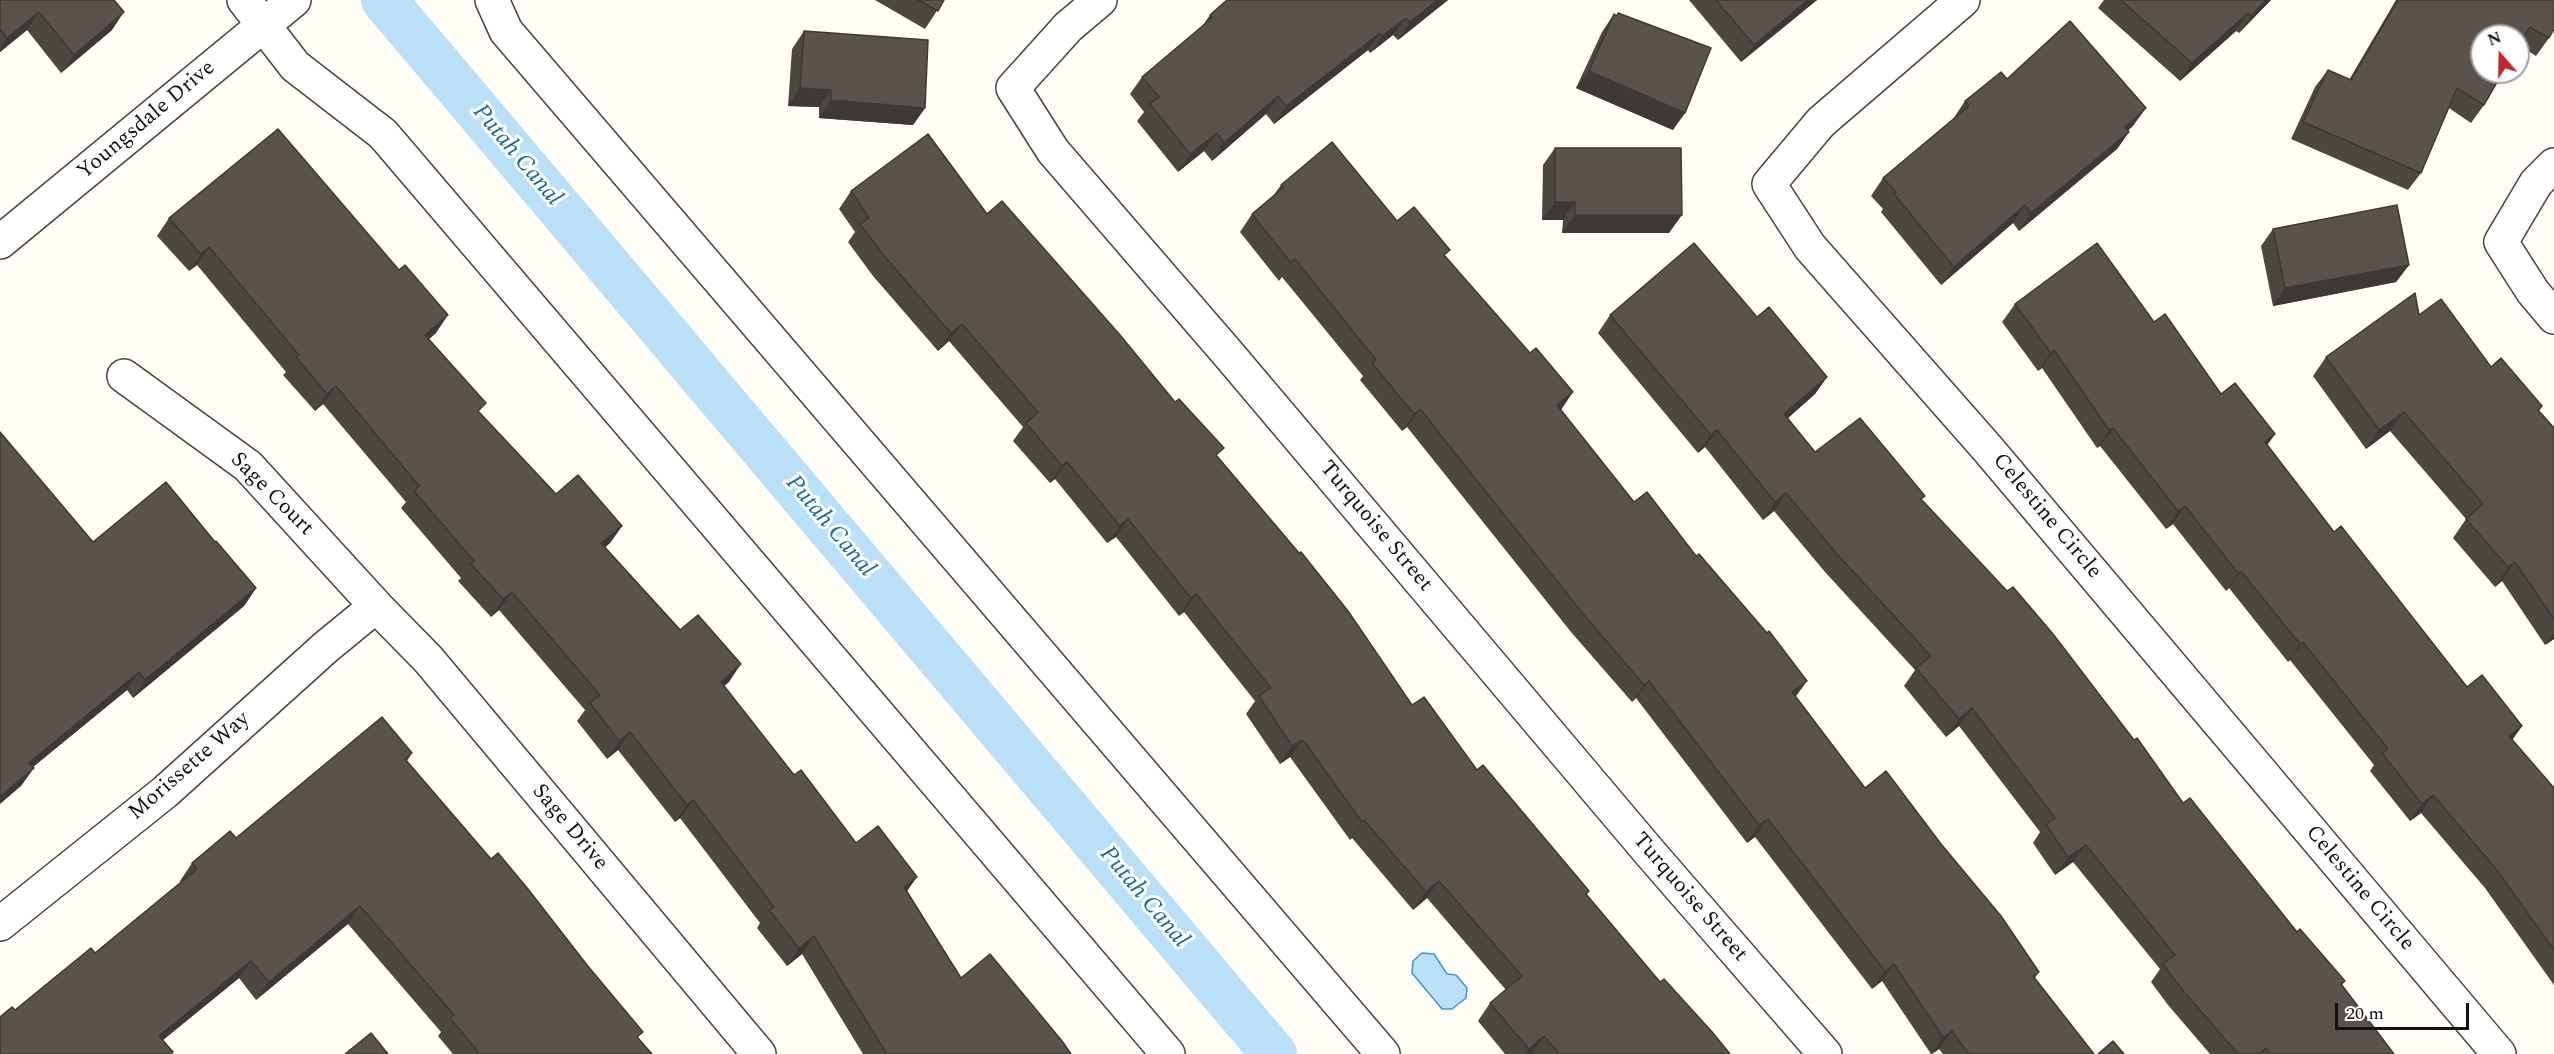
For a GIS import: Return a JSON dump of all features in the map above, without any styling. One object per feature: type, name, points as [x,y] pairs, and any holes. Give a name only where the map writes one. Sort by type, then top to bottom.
[{"type":"street","points":[[492,0],[506,31],[1383,1054]]},
{"type":"street","name":"Turquoise Street","points":[[1100,0],[1068,27],[1013,88],[1053,152],[1245,374],[1651,854],[1825,1054]]},
{"type":"street","name":"Celestine Circle","points":[[1963,0],[1821,122],[1769,184],[1810,247],[1987,448],[2499,1054]]},
{"type":"street","points":[[268,10],[295,66],[383,134],[1168,1054]]},
{"type":"street","name":"Youngsdale Drive","points":[[5,226],[268,10]]},
{"type":"street","points":[[2554,165],[2536,183],[2501,242],[2533,292],[2554,317]]},
{"type":"street","name":"Sage Court","points":[[124,376],[248,466],[376,606]]},
{"type":"street","name":"Morissette Way","points":[[0,924],[165,792],[326,647],[376,606]]},
{"type":"street","name":"Sage Drive","points":[[376,606],[428,658],[759,1054]]},
{"type":"water","points":[[1422,953],[1434,954],[1447,974],[1456,975],[1467,988],[1466,998],[1452,1009],[1442,1009],[1412,973],[1413,961]]},
{"type":"building","points":[[0,0],[114,0],[124,12],[74,55],[39,12],[7,38],[0,29]]},
{"type":"building","points":[[918,0],[944,0],[938,11]]},
{"type":"building","points":[[1227,0],[1438,0],[1410,22],[1406,18],[1382,36],[1380,33],[1286,106],[1278,96],[1224,143],[1217,133],[1190,154],[1150,104],[1159,97],[1142,77],[1212,18],[1210,15]]},
{"type":"building","points":[[1716,0],[1808,0],[1754,45]]},
{"type":"building","points":[[2121,0],[2266,0],[2251,16],[2248,13],[2192,63]]},
{"type":"building","points":[[2398,0],[2554,0],[2554,29],[2549,38],[2530,27],[2530,24],[2470,24],[2470,84],[2496,84],[2484,105],[2457,88],[2421,173],[2303,122],[2328,70],[2351,80]]},
{"type":"building","points":[[1618,13],[1711,48],[1685,113],[1589,71],[1614,14],[1617,16]]},
{"type":"building","points":[[2070,21],[2146,108],[2125,127],[2129,132],[2031,213],[2025,205],[1954,267],[1883,178],[1969,106],[1965,101],[2001,72],[2007,79]]},
{"type":"building","points":[[804,31],[928,40],[925,108],[831,100],[831,90],[800,88]]},
{"type":"building","points":[[278,129],[399,270],[405,265],[448,315],[425,335],[486,403],[478,411],[556,494],[578,475],[622,526],[601,543],[680,630],[698,615],[741,664],[721,682],[794,775],[801,770],[856,843],[878,826],[917,877],[904,887],[961,978],[990,954],[1071,1054],[888,1054],[814,936],[799,948],[769,910],[774,907],[693,800],[687,805],[630,732],[619,741],[590,703],[600,695],[512,592],[503,599],[471,564],[474,561],[414,491],[419,486],[336,386],[327,394],[296,357],[299,355],[209,247],[201,254],[169,218]]},
{"type":"building","points":[[928,134],[987,214],[1002,201],[1120,335],[1175,402],[1179,399],[1224,448],[1216,455],[1299,553],[1301,552],[1348,611],[1412,705],[1424,697],[1477,770],[1483,765],[1589,891],[1586,894],[1660,982],[1664,979],[1730,1054],[1560,1054],[1544,1036],[1529,1049],[1490,1003],[1522,976],[1439,881],[1426,892],[1364,820],[1362,822],[1303,740],[1292,746],[1259,696],[1271,688],[1196,594],[1191,598],[1128,519],[1120,526],[1067,462],[1062,466],[1026,423],[1038,412],[962,324],[951,333],[886,258],[860,224],[869,218],[851,191]]},
{"type":"building","points":[[1332,142],[1397,221],[1414,207],[1450,250],[1444,255],[1530,353],[1536,348],[1573,392],[1557,405],[1634,502],[1647,492],[1696,556],[1699,554],[1767,633],[1769,631],[1807,681],[1792,692],[1865,788],[1886,771],[1941,844],[2001,916],[2039,972],[2033,976],[2094,1054],[1969,1054],[1952,1031],[1943,1037],[1894,964],[1885,971],[1768,819],[1759,825],[1649,681],[1644,685],[1584,615],[1420,409],[1414,414],[1372,363],[1376,360],[1295,259],[1291,263],[1252,214],[1284,187],[1281,185]]},
{"type":"building","points":[[1555,148],[1681,148],[1682,215],[1575,215],[1575,202],[1555,202]]},
{"type":"building","points":[[2397,205],[2409,265],[2285,288],[2273,229]]},
{"type":"building","points":[[1694,243],[1757,317],[1769,307],[1827,377],[1784,414],[1815,452],[1860,418],[1925,496],[1921,499],[2007,591],[2013,587],[2053,634],[2134,740],[2137,738],[2183,803],[2190,798],[2297,932],[2300,929],[2345,981],[2341,984],[2394,1054],[2270,1054],[2266,1048],[2259,1054],[2238,1054],[2180,987],[2163,964],[2175,955],[2086,845],[2068,857],[2046,825],[2055,818],[1972,708],[1959,719],[1916,668],[1931,656],[1837,554],[1786,493],[1775,502],[1717,430],[1711,435],[1610,315]]},
{"type":"building","points":[[2097,243],[2154,322],[2165,314],[2221,394],[2235,383],[2275,434],[2265,442],[2334,532],[2341,526],[2467,687],[2482,675],[2522,726],[2509,736],[2554,788],[2554,950],[2497,870],[2433,795],[2422,804],[2382,753],[2388,749],[2303,642],[2300,644],[2241,571],[2238,573],[2185,506],[2178,511],[2113,428],[2109,430],[2054,350],[2051,353],[2015,304]]},
{"type":"building","points":[[2415,293],[2419,315],[2441,299],[2491,367],[2501,358],[2542,406],[2538,410],[2554,428],[2554,619],[2515,562],[2508,567],[2466,519],[2483,504],[2404,412],[2379,430],[2326,357]]},
{"type":"building","points":[[0,432],[93,542],[166,482],[256,588],[145,680],[139,672],[29,763],[34,768],[0,797]]},
{"type":"building","points":[[382,717],[412,753],[405,759],[491,859],[498,853],[643,1032],[637,1037],[652,1054],[480,1054],[450,1018],[454,1015],[360,906],[269,982],[251,961],[159,1036],[173,1052],[170,1054],[0,1054],[0,1017],[12,1007],[15,1010],[91,948],[95,953],[197,869],[192,863],[230,831],[236,838]]},
{"type":"building","points":[[371,1033],[388,1054],[345,1054]]},
{"type":"building","points":[[2113,1041],[2124,1054],[2098,1054]]},
{"type":"waterway","name":"Putah Canal","points":[[384,0],[1274,1054]]}]
